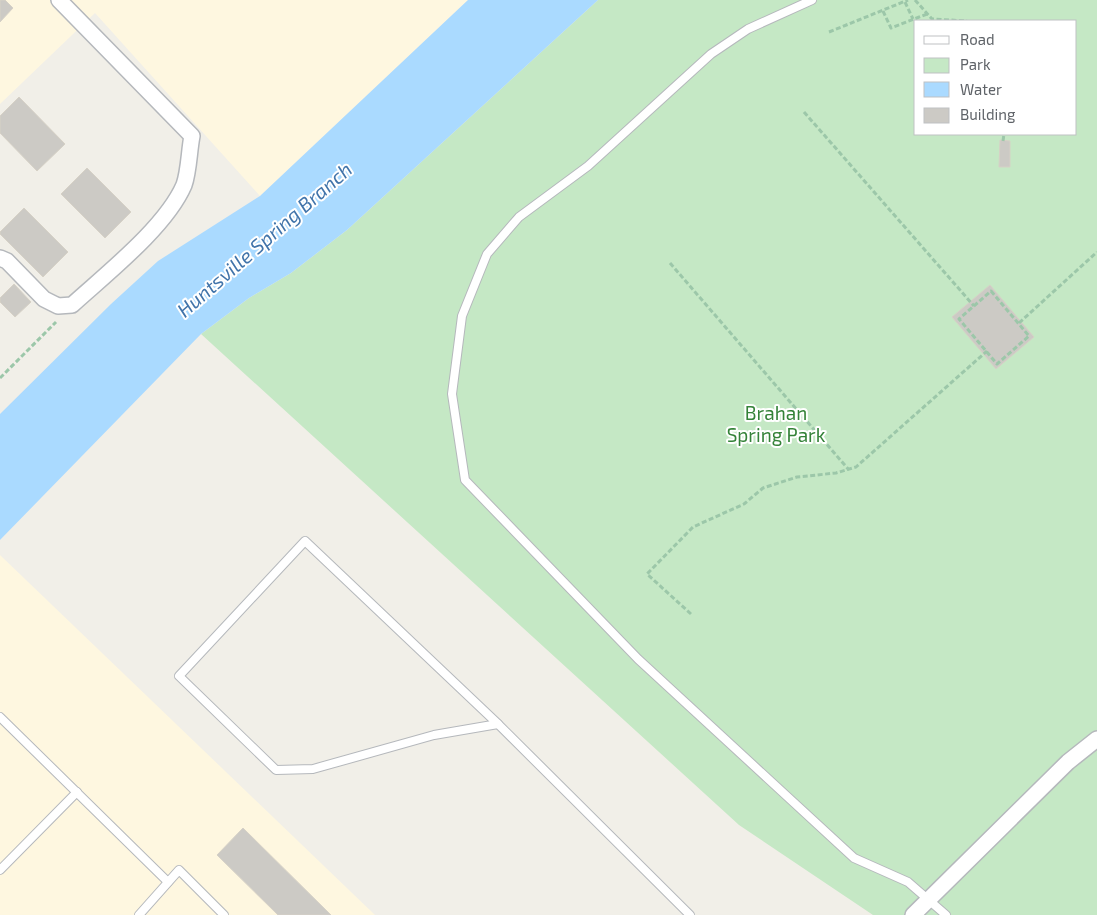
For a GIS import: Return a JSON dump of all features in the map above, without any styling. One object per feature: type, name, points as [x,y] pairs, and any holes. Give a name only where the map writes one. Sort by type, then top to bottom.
[{"type":"street","points":[[0,258],[7,260],[44,299],[58,306],[72,306],[161,221],[176,202],[185,183],[192,136],[58,0]]},
{"type":"street","points":[[913,915],[1068,762],[1097,739]]},
{"type":"lane","points":[[812,0],[748,29],[711,54],[588,166],[519,217],[487,254],[462,316],[452,394],[465,480],[638,659],[854,858],[908,882],[946,915]]},
{"type":"lane","points":[[498,724],[434,734],[313,769],[276,770],[179,676],[305,541],[498,724],[690,915]]},
{"type":"lane","points":[[0,717],[168,882]]},
{"type":"lane","points":[[0,870],[77,792]]},
{"type":"lane","points":[[139,915],[179,870],[224,915]]},
{"type":"path","points":[[915,0],[932,19],[950,20]]},
{"type":"path","points":[[828,32],[907,1],[913,19]]},
{"type":"path","points":[[883,11],[891,28],[927,14]]},
{"type":"path","points":[[804,112],[974,306]]},
{"type":"path","points":[[1004,135],[1004,141]]},
{"type":"path","points":[[1019,323],[1097,252]]},
{"type":"path","points":[[670,264],[849,470]]},
{"type":"path","points":[[991,291],[1019,323],[1030,336],[997,364],[959,319],[991,291]]},
{"type":"path","points":[[0,378],[72,306]]},
{"type":"path","points":[[691,614],[647,574],[693,527],[744,504],[751,496],[772,483],[797,476],[849,470],[856,467],[987,351]]},
{"type":"shaded area","points":[[0,0],[468,0],[260,196],[95,13],[0,104]]},
{"type":"shaded area","points":[[0,555],[375,915],[0,915]]},
{"type":"green space","name":"Brahan Spring Park","points":[[598,0],[1097,0],[1097,915],[873,915],[739,825],[201,334],[249,298],[291,273],[347,230]]},
{"type":"water","name":"Huntsville Spring Branch","points":[[468,0],[598,0],[347,230],[291,273],[249,298],[201,334],[0,540],[0,414],[111,304],[158,261],[260,196]]},
{"type":"building","points":[[0,0],[5,0],[13,8],[0,22]]},
{"type":"building","points":[[19,97],[65,144],[37,171],[0,133],[0,116]]},
{"type":"building","points":[[1000,140],[1010,141],[1010,167],[999,167]]},
{"type":"building","points":[[87,168],[131,212],[105,238],[61,194]]},
{"type":"building","points":[[24,208],[68,252],[43,277],[0,234]]},
{"type":"building","points":[[14,284],[31,302],[15,317],[0,302],[0,298]]},
{"type":"building","points":[[990,285],[1034,337],[996,369],[952,317]]},
{"type":"building","points":[[243,828],[331,915],[278,915],[217,855]]}]
